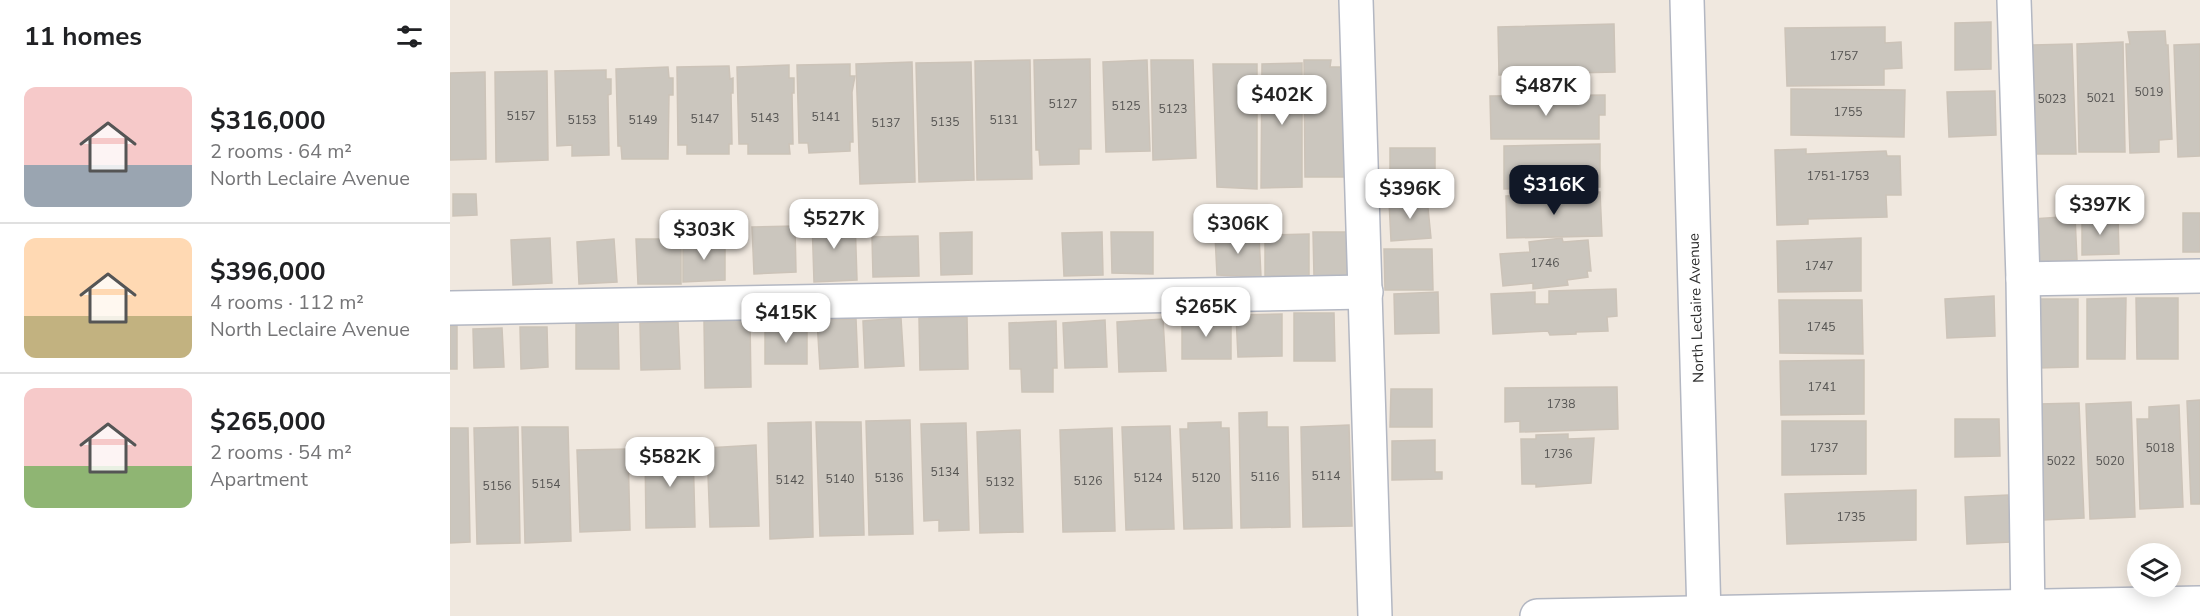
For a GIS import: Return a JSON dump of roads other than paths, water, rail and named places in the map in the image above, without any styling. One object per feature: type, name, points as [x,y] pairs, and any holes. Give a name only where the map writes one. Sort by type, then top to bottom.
[{"type":"street","points":[[1356,0],[1375,616]]},
{"type":"street","name":"North Leclaire Avenue","points":[[1687,0],[1704,615]]},
{"type":"street","points":[[2014,0],[2023,279],[2028,611]]},
{"type":"street","points":[[2023,279],[2200,276]]},
{"type":"street","points":[[450,308],[1366,292]]},
{"type":"street","points":[[1537,616],[2028,611],[2200,603]]}]
